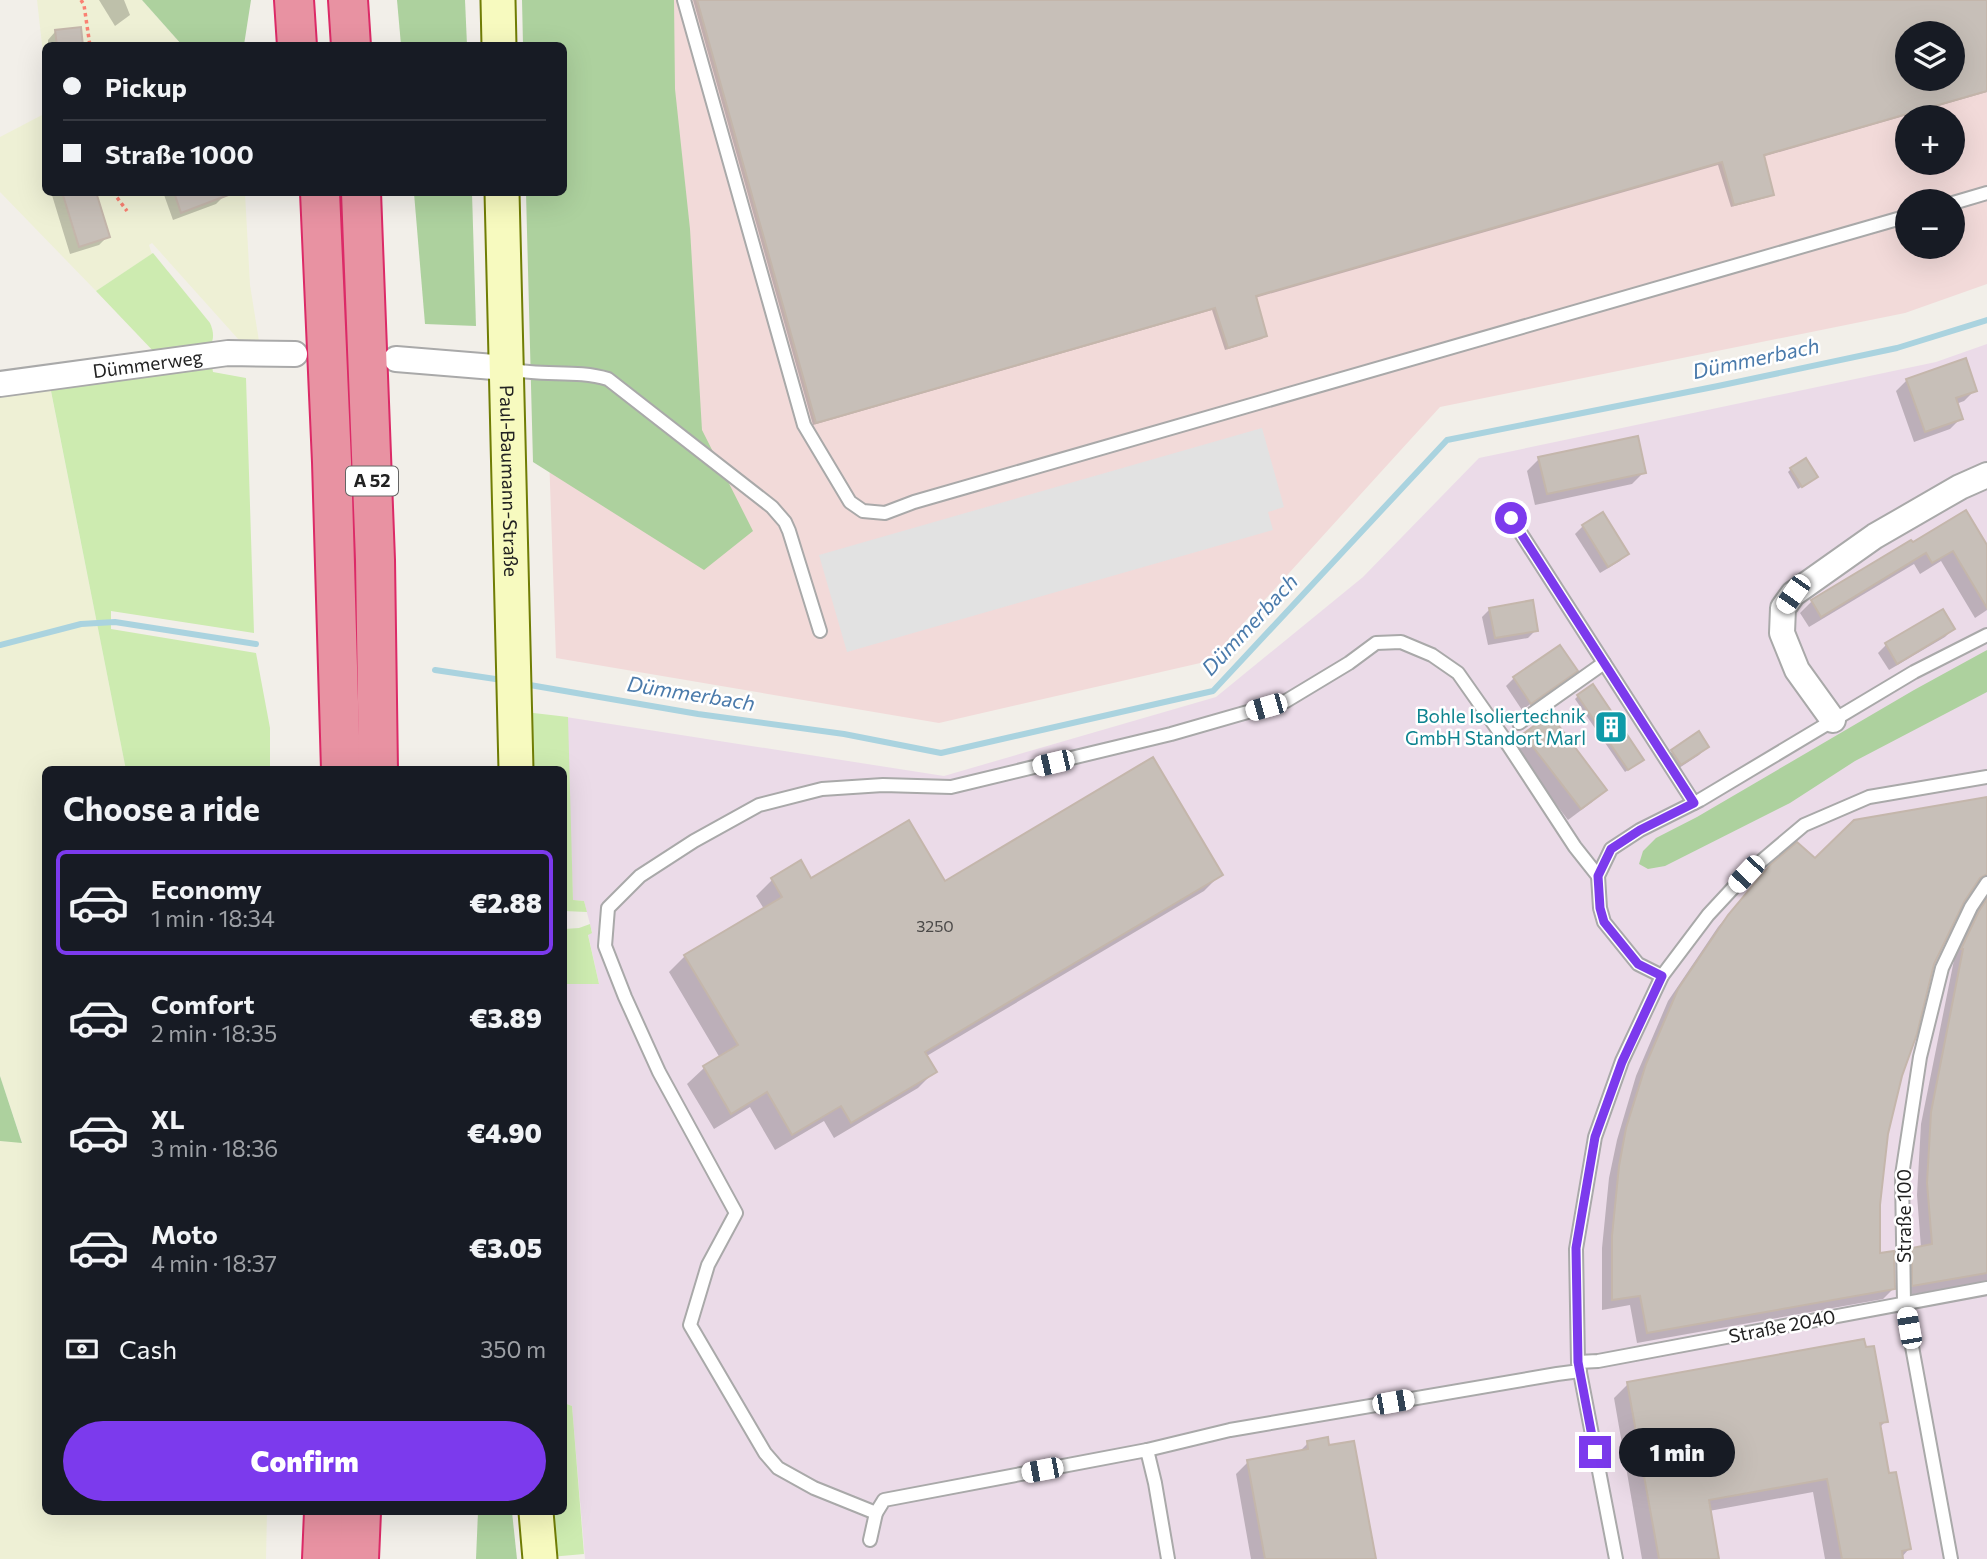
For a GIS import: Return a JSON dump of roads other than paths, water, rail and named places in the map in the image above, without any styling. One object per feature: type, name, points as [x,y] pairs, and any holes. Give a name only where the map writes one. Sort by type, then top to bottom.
[{"type":"highway","points":[[294,0],[297,42]]},
{"type":"highway","points":[[308,0],[311,42]]},
{"type":"highway","points":[[348,0],[351,42]]},
{"type":"highway","name":"A 52","points":[[320,196],[341,766]]},
{"type":"highway","name":"A 52","points":[[361,196],[374,547],[377,766]]},
{"type":"highway","points":[[322,1559],[324,1515]]},
{"type":"highway","points":[[359,1559],[361,1515]]},
{"type":"main road","points":[[498,0],[499,42]]},
{"type":"main road","name":"Paul-Baumann-Straße","points":[[502,196],[516,766]]},
{"type":"main road","points":[[537,1515],[540,1559]]},
{"type":"street","name":"Dümmerweg","points":[[0,384],[228,353],[295,354]]},
{"type":"street","points":[[396,359],[506,368]]},
{"type":"street","points":[[1833,720],[1797,670],[1782,633],[1783,608],[1793,594],[1875,536],[1960,486],[1987,475]]},
{"type":"lane","points":[[684,0],[804,425],[850,502],[863,511],[885,513],[914,502],[1164,429],[1895,220]]},
{"type":"lane","points":[[1965,199],[1987,193]]},
{"type":"lane","points":[[506,368],[527,373],[597,376],[608,379],[772,507],[789,530],[820,631]]},
{"type":"lane","points":[[1511,518],[1694,803]]},
{"type":"lane","points":[[1662,976],[1638,964],[1604,922],[1600,908],[1598,876],[1611,849],[1640,830],[1694,803],[1914,672],[1987,635]]},
{"type":"lane","points":[[870,1539],[876,1513],[814,1488],[778,1468],[765,1453],[690,1325],[708,1265],[736,1213],[659,1072],[605,946],[608,908],[640,876],[694,841],[759,805],[822,789],[883,785],[951,787],[1171,734],[1286,701],[1349,663],[1376,643],[1401,642],[1432,655],[1458,673],[1575,847],[1598,876]]},
{"type":"lane","points":[[1519,723],[1604,663]]},
{"type":"lane","points":[[1616,1559],[1579,1367],[1576,1248],[1595,1137],[1622,1062],[1662,976],[1708,915],[1746,874],[1804,825],[1869,797],[1987,777]]},
{"type":"lane","name":"Straße 100","points":[[1951,1559],[1904,1303],[1902,1175],[1920,1057],[1942,968],[1971,907],[1987,883]]},
{"type":"lane","name":"Straße 2040","points":[[876,1513],[884,1500],[1147,1450],[1230,1430],[1543,1376],[1598,1361],[1987,1288]]},
{"type":"lane","points":[[1147,1450],[1168,1559]]},
{"type":"waterway","name":"Dümmerbach","points":[[524,684],[698,714],[844,734],[941,753],[1213,691],[1447,440],[1897,348],[1987,320]]},
{"type":"waterway","name":"Dümmerbach","points":[[0,645],[81,624],[115,622],[256,644]]},
{"type":"waterway","name":"Dümmerbach","points":[[435,670],[502,680]]},
{"type":"place","name":"Bohle Isoliertechnik GmbH Standort Marl","points":[[1611,727]]}]
